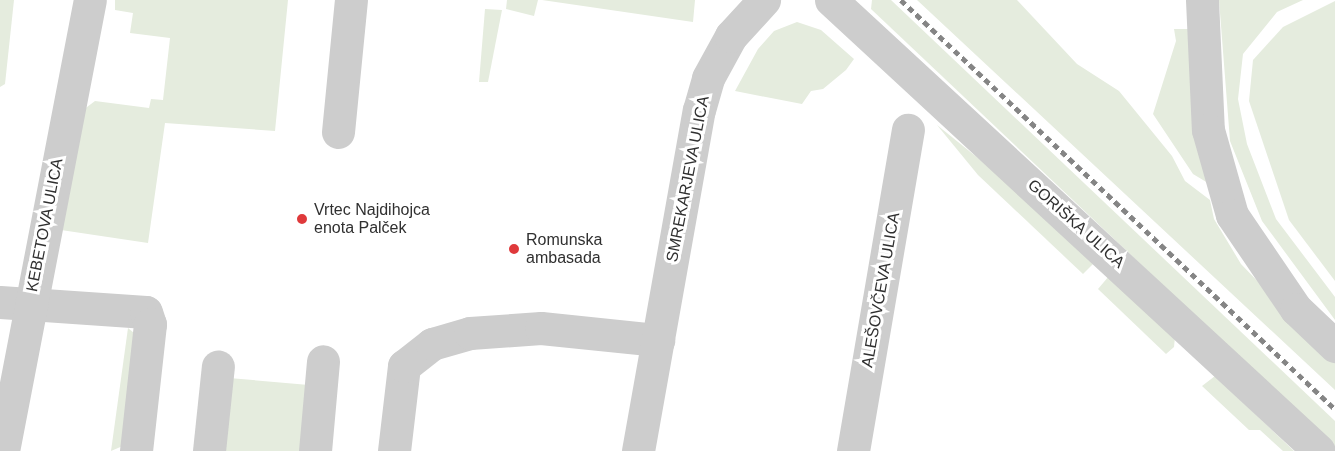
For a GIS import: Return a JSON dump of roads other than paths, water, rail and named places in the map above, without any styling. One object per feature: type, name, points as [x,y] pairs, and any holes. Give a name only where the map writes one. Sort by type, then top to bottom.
[{"type":"street","name":"KEBETOVA ULICA","points":[[3,451],[15,302],[90,0]]},
{"type":"street","points":[[338,132],[351,0]]},
{"type":"street","name":"SMREKARJEVA ULICA","points":[[638,451],[708,78],[731,36],[764,0]]},
{"type":"street","name":"GORIŠKA ULICA","points":[[831,0],[1319,451]]},
{"type":"street","points":[[1202,0],[1208,130],[1232,215],[1296,309],[1335,346]]},
{"type":"street","name":"ALEŠOVČEVA ULICA","points":[[854,451],[908,130]]},
{"type":"street","points":[[15,302],[128,306],[146,312],[150,324],[136,451]]},
{"type":"street","points":[[394,451],[404,366],[432,344],[470,333],[541,328],[658,340]]},
{"type":"street","points":[[315,451],[323,361]]},
{"type":"street","points":[[210,451],[218,366]]},
{"type":"railway","points":[[901,0],[1335,409]]},
{"type":"place","name":"Vrtec Najdihojca enota Palček","points":[[302,219]]},
{"type":"place","name":"Romunska ambasada","points":[[514,249]]}]
